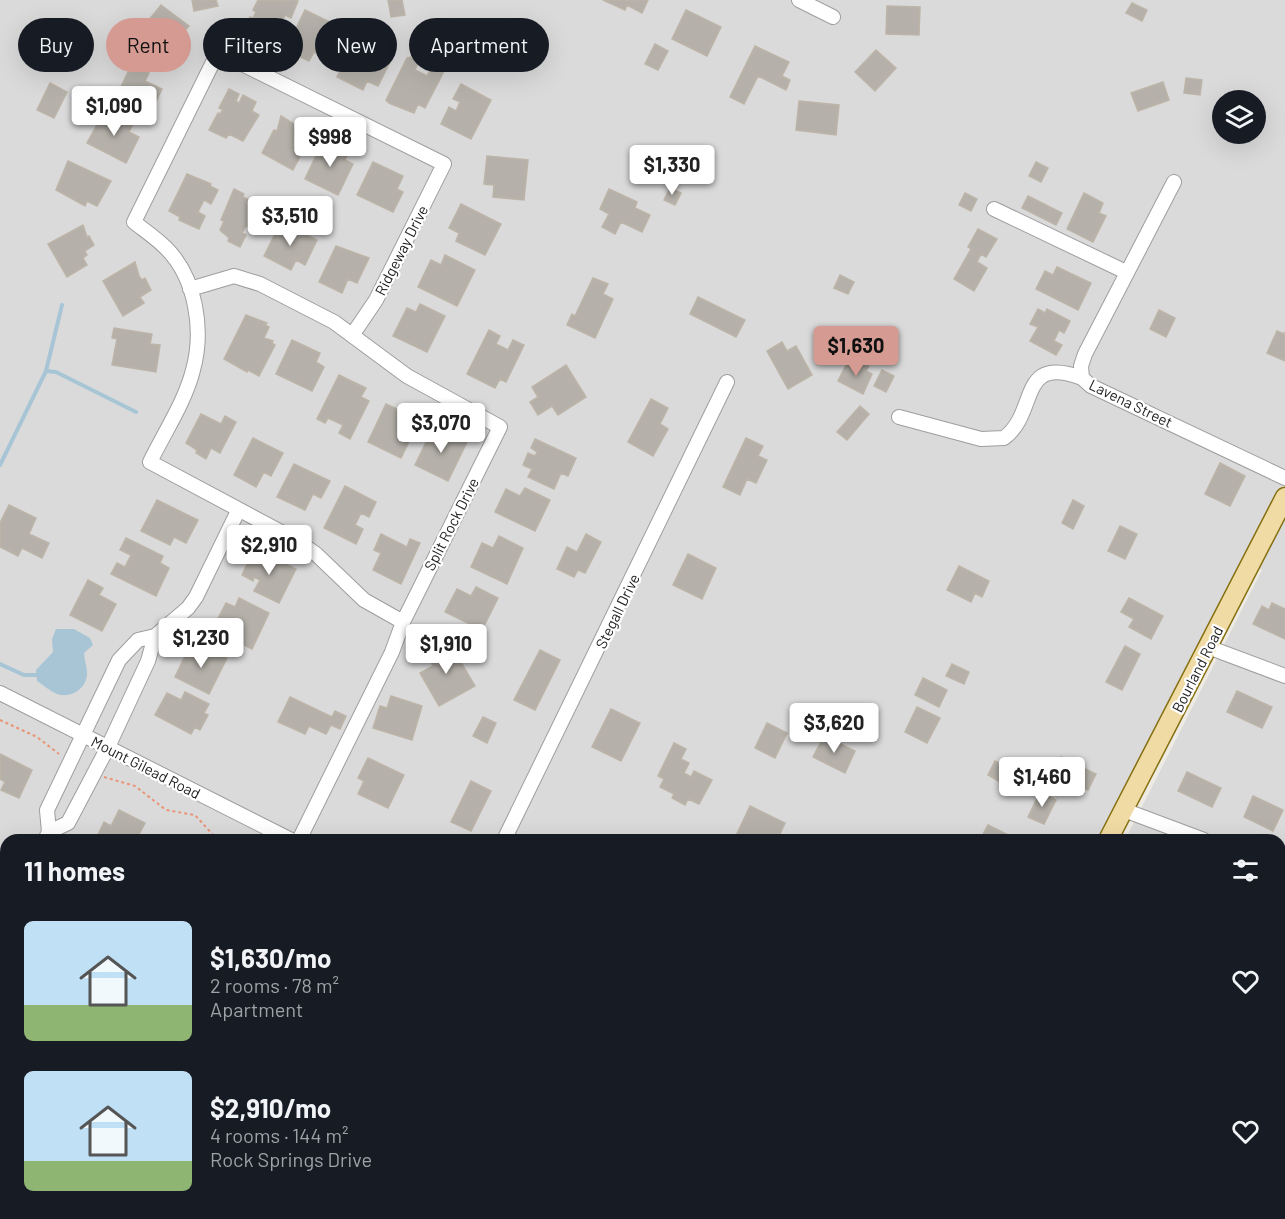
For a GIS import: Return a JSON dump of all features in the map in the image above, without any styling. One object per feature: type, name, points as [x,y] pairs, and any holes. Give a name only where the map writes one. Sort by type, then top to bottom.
[{"type":"main road","name":"Bourland Road","points":[[1111,834],[1285,497]]},
{"type":"street","points":[[799,0],[833,17]]},
{"type":"street","name":"Ridgeway Drive","points":[[190,289],[180,266],[167,249],[134,222],[218,52],[444,165],[376,300],[353,334]]},
{"type":"street","name":"Lavena Street","points":[[1174,182],[1085,354],[1081,366],[1082,378],[1091,386],[1285,478]]},
{"type":"street","points":[[994,209],[1126,272]]},
{"type":"street","points":[[353,334],[321,315],[243,277],[216,279],[190,289],[197,323],[193,370],[150,462],[307,547],[364,600],[402,622]]},
{"type":"street","name":"Split Rock Drive","points":[[302,834],[392,652],[402,622],[500,427],[407,376],[353,334]]},
{"type":"street","points":[[899,417],[953,433],[993,441],[1004,438],[1012,432],[1028,397],[1045,374],[1053,370],[1064,371],[1082,378]]},
{"type":"street","name":"Stegall Drive","points":[[507,834],[727,382]]},
{"type":"street","points":[[47,834],[47,810],[85,736],[115,668],[127,649],[138,640],[155,636],[188,608],[196,597],[238,511]]},
{"type":"street","points":[[50,834],[68,823],[95,772],[139,680],[155,636]]},
{"type":"street","points":[[1208,647],[1285,676]]},
{"type":"street","points":[[115,668],[139,680]]},
{"type":"street","name":"Mount Gilead Road","points":[[0,693],[279,834]]},
{"type":"street","points":[[1124,810],[1188,834]]},
{"type":"path","points":[[0,720],[37,737],[72,761]]},
{"type":"path","points":[[95,772],[135,786],[166,810],[195,815],[212,834]]},
{"type":"shaded area","points":[[0,0],[1285,0],[1285,480],[1102,834],[0,834]]},
{"type":"shaded area","points":[[1285,497],[1285,834],[1128,834],[1262,570],[1251,564]]},
{"type":"water","points":[[56,629],[74,629],[90,638],[93,645],[84,653],[87,672],[85,683],[78,691],[68,695],[57,694],[37,681],[36,670],[53,652],[52,639]]},
{"type":"building","points":[[192,0],[216,0],[218,6],[194,11]]},
{"type":"building","points":[[258,0],[298,1],[291,18],[285,15],[284,18],[253,18],[256,12],[253,10]]},
{"type":"building","points":[[388,0],[402,0],[405,15],[391,17]]},
{"type":"building","points":[[603,0],[648,0],[642,13],[627,5],[625,10]]},
{"type":"building","points":[[1132,3],[1147,10],[1142,21],[1126,13]]},
{"type":"building","points":[[161,5],[178,18],[151,18]]},
{"type":"building","points":[[887,6],[920,7],[919,35],[886,34]]},
{"type":"building","points":[[305,10],[322,18],[315,18],[315,52],[309,61],[303,58],[303,18],[301,18]]},
{"type":"building","points":[[686,10],[721,27],[707,56],[672,39]]},
{"type":"building","points":[[655,44],[668,51],[658,70],[645,64]]},
{"type":"building","points":[[755,46],[789,62],[782,76],[790,80],[786,90],[758,76],[744,104],[730,97]]},
{"type":"building","points":[[876,50],[896,68],[875,91],[855,72]]},
{"type":"building","points":[[409,58],[409,72],[419,72],[427,76],[429,72],[443,72],[425,108],[418,104],[414,113],[386,100]]},
{"type":"building","points":[[128,72],[147,72],[149,73],[145,81],[162,89],[149,115],[115,99]]},
{"type":"building","points":[[339,72],[385,72],[378,86],[367,81],[363,90],[337,77]]},
{"type":"building","points":[[1186,78],[1202,80],[1200,95],[1184,93]]},
{"type":"building","points":[[1163,82],[1169,100],[1138,111],[1131,93]]},
{"type":"building","points":[[50,83],[67,92],[54,118],[37,110]]},
{"type":"building","points":[[461,84],[491,100],[471,139],[441,124],[449,107],[456,111],[460,102],[453,99]]},
{"type":"building","points":[[229,89],[239,94],[236,101],[239,103],[243,95],[256,102],[252,111],[259,115],[243,141],[229,134],[226,138],[209,130],[218,113],[220,114],[223,110],[219,108]]},
{"type":"building","points":[[799,101],[839,105],[836,135],[796,130]]},
{"type":"building","points":[[105,110],[133,124],[129,132],[139,137],[126,163],[87,143]]},
{"type":"building","points":[[281,116],[302,129],[293,146],[295,147],[298,143],[305,147],[293,170],[262,153],[274,130],[277,131]]},
{"type":"building","points":[[324,139],[349,151],[345,160],[353,164],[338,195],[305,179]]},
{"type":"building","points":[[487,156],[528,160],[524,200],[493,197],[494,185],[484,184]]},
{"type":"building","points":[[68,161],[111,181],[97,206],[87,201],[85,206],[56,190]]},
{"type":"building","points":[[373,162],[403,176],[397,189],[403,192],[393,212],[357,195]]},
{"type":"building","points":[[1036,162],[1048,168],[1041,182],[1029,176]]},
{"type":"building","points":[[187,174],[211,184],[210,186],[218,190],[211,204],[204,200],[198,212],[205,216],[199,229],[179,220],[180,217],[169,211]]},
{"type":"building","points":[[670,188],[681,193],[675,205],[664,200]]},
{"type":"building","points":[[234,189],[244,194],[243,197],[268,209],[256,233],[246,226],[242,233],[246,235],[240,247],[228,241],[229,238],[220,230],[224,221],[221,220]]},
{"type":"building","points":[[609,189],[637,202],[635,208],[650,215],[642,232],[621,222],[615,234],[602,227],[609,214],[600,209]]},
{"type":"building","points":[[965,193],[977,199],[971,211],[959,205]]},
{"type":"building","points":[[1084,193],[1103,203],[1099,213],[1106,216],[1093,242],[1067,229]]},
{"type":"building","points":[[1028,196],[1062,213],[1056,225],[1022,208]]},
{"type":"building","points":[[461,204],[501,224],[485,255],[456,241],[459,233],[449,228]]},
{"type":"building","points":[[281,222],[317,240],[305,265],[296,260],[291,270],[264,256]]},
{"type":"building","points":[[83,225],[87,237],[89,236],[94,245],[85,251],[87,255],[83,258],[87,265],[67,277],[48,244]]},
{"type":"building","points":[[978,229],[997,239],[986,257],[981,254],[977,262],[987,268],[974,291],[954,279],[971,249],[968,247]]},
{"type":"building","points":[[336,246],[369,258],[357,283],[348,279],[342,293],[319,282]]},
{"type":"building","points":[[445,255],[475,270],[457,306],[418,287],[431,260],[441,265]]},
{"type":"building","points":[[135,262],[139,276],[142,280],[145,278],[151,290],[140,297],[144,303],[123,316],[103,281]]},
{"type":"building","points":[[1057,267],[1091,283],[1078,310],[1036,289],[1045,271],[1053,275]]},
{"type":"building","points":[[840,275],[854,282],[848,294],[834,288]]},
{"type":"building","points":[[593,278],[608,284],[603,294],[613,299],[595,338],[567,325],[572,314],[575,316]]},
{"type":"building","points":[[698,297],[745,320],[736,337],[690,314]]},
{"type":"building","points":[[420,304],[445,316],[427,352],[393,336],[407,308],[416,312]]},
{"type":"building","points":[[1038,309],[1045,313],[1047,309],[1070,321],[1064,333],[1059,330],[1054,341],[1062,345],[1056,355],[1030,341],[1038,327],[1030,324]]},
{"type":"building","points":[[1159,310],[1175,318],[1166,337],[1150,329]]},
{"type":"building","points":[[246,315],[267,323],[265,325],[269,327],[264,338],[273,341],[275,345],[259,376],[224,359]]},
{"type":"building","points":[[114,328],[152,334],[150,344],[160,345],[156,372],[112,365],[117,339],[112,338]]},
{"type":"building","points":[[489,330],[500,336],[496,344],[508,350],[513,340],[524,345],[506,382],[500,379],[495,388],[467,374]]},
{"type":"building","points":[[1277,331],[1284,334],[1285,332],[1285,361],[1267,353]]},
{"type":"building","points":[[292,340],[320,353],[316,362],[324,367],[312,391],[276,374]]},
{"type":"building","points":[[782,342],[787,351],[796,346],[812,375],[788,389],[767,351]]},
{"type":"building","points":[[848,361],[858,366],[860,361],[869,366],[866,371],[872,374],[863,394],[838,381]]},
{"type":"building","points":[[566,365],[586,397],[558,415],[552,406],[538,415],[530,402],[538,397],[532,387]]},
{"type":"building","points":[[882,370],[894,376],[886,392],[874,386]]},
{"type":"building","points":[[339,375],[366,388],[361,397],[369,401],[350,439],[339,433],[343,425],[328,418],[325,423],[317,419]]},
{"type":"building","points":[[651,399],[668,408],[660,424],[668,429],[653,456],[628,442]]},
{"type":"building","points":[[386,404],[412,416],[407,425],[415,429],[401,458],[368,442]]},
{"type":"building","points":[[860,406],[869,414],[847,440],[837,432]]},
{"type":"building","points":[[201,414],[221,424],[225,416],[236,422],[220,453],[211,448],[206,459],[186,443]]},
{"type":"building","points":[[434,426],[467,442],[448,481],[415,465]]},
{"type":"building","points":[[253,438],[283,453],[271,476],[264,472],[256,487],[234,475]]},
{"type":"building","points":[[746,438],[763,446],[758,456],[767,460],[756,483],[747,479],[740,495],[723,487]]},
{"type":"building","points":[[535,439],[576,458],[568,476],[561,473],[554,489],[528,477],[532,469],[523,465],[528,453],[535,456],[537,452],[531,448]]},
{"type":"building","points":[[1220,463],[1245,476],[1230,506],[1205,494]]},
{"type":"building","points":[[294,464],[330,481],[321,498],[313,494],[305,510],[277,497]]},
{"type":"building","points":[[345,486],[376,502],[369,517],[361,513],[355,525],[363,529],[356,544],[324,528]]},
{"type":"building","points":[[525,488],[550,500],[535,531],[495,512],[506,489],[520,496]]},
{"type":"building","points":[[157,500],[198,520],[186,543],[174,537],[170,545],[141,531]]},
{"type":"building","points":[[1073,500],[1084,506],[1073,529],[1062,523]]},
{"type":"building","points":[[9,505],[36,518],[29,534],[49,543],[42,558],[22,548],[18,556],[0,547],[0,523]]},
{"type":"building","points":[[1120,526],[1137,534],[1125,559],[1108,551]]},
{"type":"building","points":[[381,534],[407,547],[410,539],[420,543],[401,584],[373,570],[381,553],[374,550]]},
{"type":"building","points":[[586,534],[601,542],[585,573],[578,570],[574,577],[557,569],[567,547],[577,552]]},
{"type":"building","points":[[499,536],[523,548],[507,584],[471,567],[482,543],[493,548]]},
{"type":"building","points":[[126,538],[163,556],[160,563],[169,568],[156,596],[111,574],[117,563],[125,567],[131,555],[120,550]]},
{"type":"building","points":[[253,552],[264,557],[266,554],[296,569],[279,603],[254,591],[260,580],[254,577],[253,581],[242,575]]},
{"type":"building","points":[[688,554],[716,568],[702,599],[673,585]]},
{"type":"building","points":[[959,566],[989,581],[982,597],[975,593],[971,602],[947,590]]},
{"type":"building","points":[[88,580],[103,588],[99,595],[116,604],[102,631],[70,615]]},
{"type":"building","points":[[476,587],[498,598],[482,630],[445,612],[457,589],[471,596]]},
{"type":"building","points":[[239,598],[269,613],[252,649],[212,630],[226,603],[235,607]]},
{"type":"building","points":[[1129,598],[1163,616],[1151,639],[1129,627],[1134,619],[1121,612]]},
{"type":"building","points":[[1272,603],[1285,609],[1285,639],[1253,624],[1262,606],[1269,610]]},
{"type":"building","points":[[449,642],[475,686],[439,706],[420,673],[433,666],[427,655]]},
{"type":"building","points":[[202,646],[227,658],[209,694],[175,677],[189,648],[199,653]]},
{"type":"building","points":[[1125,646],[1140,654],[1122,690],[1106,682]]},
{"type":"building","points":[[540,650],[560,660],[535,710],[514,700]]},
{"type":"building","points":[[952,664],[969,672],[964,684],[946,676]]},
{"type":"building","points":[[923,678],[947,690],[939,707],[915,695]]},
{"type":"building","points":[[1237,691],[1272,707],[1262,728],[1227,712]]},
{"type":"building","points":[[185,692],[209,704],[204,713],[208,715],[200,730],[195,727],[191,734],[155,715],[167,693],[181,700]]},
{"type":"building","points":[[391,696],[422,706],[412,740],[373,728],[380,706],[387,708]]},
{"type":"building","points":[[290,697],[332,717],[335,711],[346,716],[340,729],[331,725],[326,734],[309,726],[305,734],[278,722]]},
{"type":"building","points":[[917,707],[940,718],[927,743],[905,732]]},
{"type":"building","points":[[611,709],[640,723],[621,761],[592,747]]},
{"type":"building","points":[[483,717],[496,723],[487,743],[473,736]]},
{"type":"building","points":[[767,723],[787,733],[775,758],[755,748]]},
{"type":"building","points":[[824,736],[855,751],[845,773],[813,757]]},
{"type":"building","points":[[674,743],[686,749],[681,759],[689,763],[684,773],[691,777],[694,771],[712,780],[699,804],[688,799],[685,805],[672,798],[674,794],[660,787],[664,779],[658,776]]},
{"type":"building","points":[[0,754],[32,770],[19,798],[1,790],[5,782],[0,779]]},
{"type":"building","points":[[1061,757],[1096,774],[1088,790],[1079,786],[1075,794],[1050,781]]},
{"type":"building","points":[[368,758],[404,775],[388,808],[358,794],[364,781],[358,778]]},
{"type":"building","points":[[995,761],[1008,767],[1000,782],[988,775]]},
{"type":"building","points":[[1187,772],[1221,788],[1212,807],[1178,791]]},
{"type":"building","points":[[471,781],[491,791],[471,831],[451,822]]},
{"type":"building","points":[[1040,792],[1056,800],[1044,824],[1028,817]]},
{"type":"building","points":[[1253,796],[1283,810],[1273,831],[1244,817]]},
{"type":"building","points":[[750,806],[785,823],[780,834],[737,834]]},
{"type":"building","points":[[119,810],[145,823],[139,834],[98,834],[104,822],[111,826]]},
{"type":"building","points":[[988,825],[1006,834],[983,834]]},
{"type":"waterway","points":[[0,465],[46,371],[62,305]]},
{"type":"waterway","points":[[46,371],[56,372],[136,412]]},
{"type":"waterway","points":[[0,664],[24,675],[37,675]]}]
